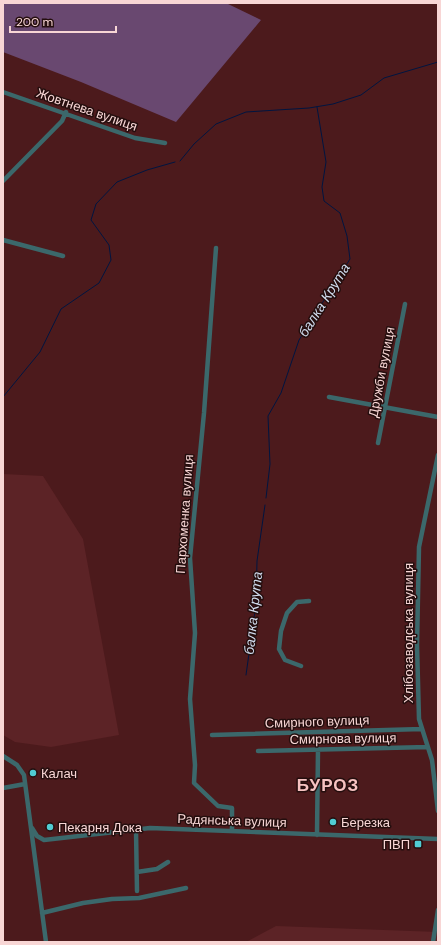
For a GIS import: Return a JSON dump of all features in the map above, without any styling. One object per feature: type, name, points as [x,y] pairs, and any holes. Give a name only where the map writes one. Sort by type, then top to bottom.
[{"type":"street","name":"Жовтнева вулиця","points":[[3,92],[66,112],[135,138],[165,143]]},
{"type":"street","points":[[3,181],[62,121],[66,112]]},
{"type":"street","points":[[3,240],[63,256]]},
{"type":"street","name":"Пархоменка вулиця","points":[[216,248],[206,391],[190,558],[195,633],[190,699],[195,764],[194,783],[218,806],[232,808],[232,831]]},
{"type":"street","name":"Дружби вулиця","points":[[378,444],[405,304]]},
{"type":"street","points":[[329,397],[438,417]]},
{"type":"street","name":"Хлібозаводська вулиця","points":[[438,455],[418,547],[417,650],[419,719],[428,747],[433,771],[438,811]]},
{"type":"street","points":[[301,666],[285,660],[279,649],[281,632],[287,613],[297,602],[309,601]]},
{"type":"street","name":"Смирного вулиця","points":[[212,735],[422,729]]},
{"type":"street","name":"Смирнова вулиця","points":[[258,751],[428,747]]},
{"type":"street","points":[[317,835],[318,750]]},
{"type":"street","points":[[3,756],[17,765],[24,776],[46,942]]},
{"type":"street","points":[[433,771],[438,766]]},
{"type":"street","points":[[3,788],[25,784]]},
{"type":"street","name":"Радянська вулиця","points":[[32,828],[37,836],[44,840],[150,828],[438,840]]},
{"type":"street","points":[[136,830],[137,891]]},
{"type":"street","points":[[137,872],[157,869],[168,862]]},
{"type":"street","points":[[42,913],[83,903],[112,899],[139,898],[186,888]]},
{"type":"street","points":[[433,942],[438,910]]},
{"type":"shaded area","points":[[3,3],[226,3],[261,20],[176,122],[81,82],[3,52]]},
{"type":"shaded area","points":[[3,474],[43,476],[83,539],[119,735],[51,747],[15,742],[3,735]]},
{"type":"shaded area","points":[[276,926],[438,932],[438,942],[246,942]]},
{"type":"waterway","points":[[180,161],[194,144],[216,124],[246,112],[309,108],[333,104],[361,95],[384,78],[438,62]]},
{"type":"waterway","name":"балка Крута","points":[[266,498],[270,464],[268,416],[281,393],[299,340],[350,259],[347,236],[340,213],[324,201],[322,187],[326,162],[317,107]]},
{"type":"waterway","points":[[3,397],[40,352],[61,309],[99,283],[111,260],[109,245],[91,220],[96,204],[117,182],[147,170],[175,162]]},
{"type":"waterway","name":"балка Крута","points":[[246,675],[256,604],[257,561],[265,505]]},
{"type":"place","name":"Калач","points":[[33,773]]},
{"type":"place","name":"Березка","points":[[333,822]]},
{"type":"place","name":"Пекарня Дока","points":[[50,827]]},
{"type":"place","name":"ПВП","points":[[418,844]]},
{"type":"district","name":"БУРОЗ","points":[[328,785]]}]
